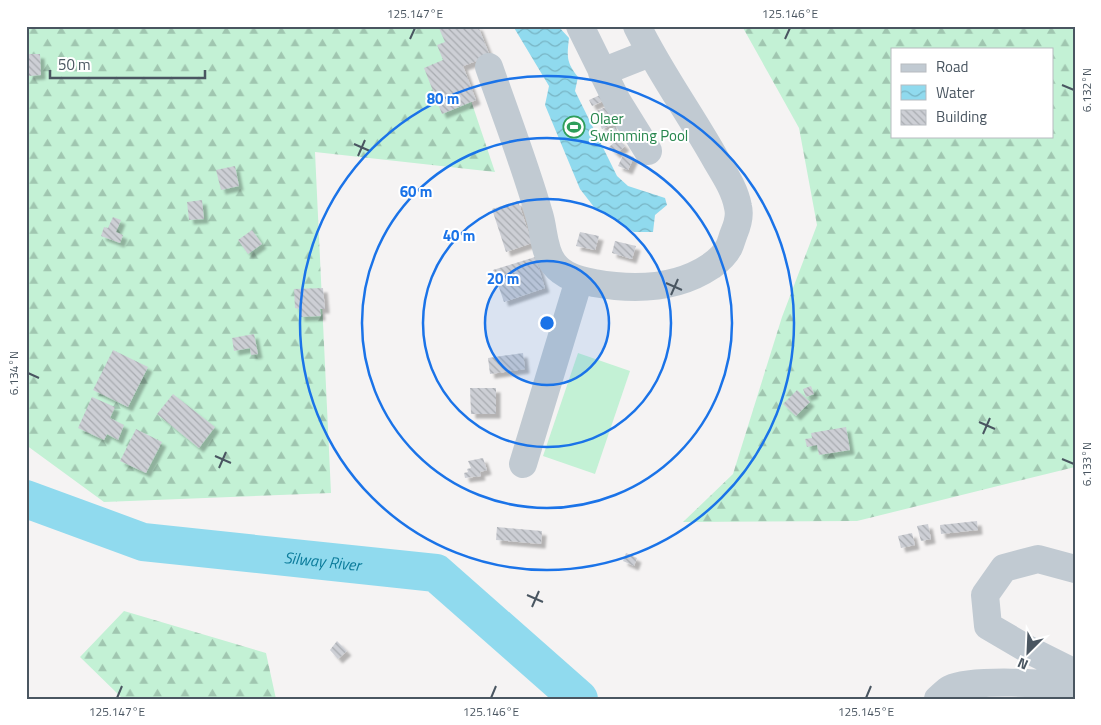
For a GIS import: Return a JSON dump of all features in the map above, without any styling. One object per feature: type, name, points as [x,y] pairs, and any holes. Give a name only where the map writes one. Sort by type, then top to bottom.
[{"type":"street","points":[[580,26],[617,101],[648,151]]},
{"type":"street","points":[[489,67],[540,216],[548,252],[553,264],[563,273],[579,280],[608,285],[629,287],[672,283],[700,273],[719,260],[729,248],[736,229],[739,210],[735,194],[704,139],[650,53],[638,26]]},
{"type":"street","points":[[602,72],[650,53]]},
{"type":"street","points":[[523,464],[579,280]]},
{"type":"street","points":[[1075,569],[1038,559],[1004,568],[985,596],[988,626],[1029,650],[1075,672]]},
{"type":"street","points":[[938,699],[950,689],[972,683],[1055,684],[1075,689]]},
{"type":"green space","points":[[26,26],[446,26],[495,172],[315,152],[331,493],[104,502],[26,445]]},
{"type":"green space","points":[[742,26],[1075,26],[1075,467],[857,521],[683,522],[733,474],[782,317],[817,225],[799,128]]},
{"type":"green space","points":[[578,353],[630,371],[595,474],[543,456]]},
{"type":"green space","points":[[124,611],[266,653],[276,699],[123,699],[80,657]]},
{"type":"water","name":"Olaer Swimming Pool","points":[[513,26],[558,26],[569,38],[568,59],[578,77],[575,91],[617,176],[628,186],[665,198],[667,205],[655,215],[653,232],[634,232],[594,207],[580,189],[545,105],[549,86]]},
{"type":"building","points":[[438,26],[478,26],[490,56],[463,66],[476,100],[442,114],[424,68],[443,60],[437,45],[445,42]]},
{"type":"building","points":[[27,54],[40,54],[41,75],[29,76]]},
{"type":"building","points":[[600,95],[603,101],[592,106],[589,100]]},
{"type":"building","points":[[606,107],[609,114],[597,119],[594,112]]},
{"type":"building","points":[[611,118],[614,124],[602,129],[599,122]]},
{"type":"building","points":[[616,127],[618,134],[606,138],[603,132]]},
{"type":"building","points":[[618,139],[625,146],[616,154],[609,147]]},
{"type":"building","points":[[624,153],[634,157],[628,170],[618,166]]},
{"type":"building","points":[[235,166],[239,186],[221,190],[216,170]]},
{"type":"building","points":[[202,200],[204,219],[189,220],[187,202]]},
{"type":"building","points":[[518,201],[532,243],[506,252],[492,209]]},
{"type":"building","points":[[113,217],[121,220],[116,232],[123,235],[120,243],[101,236],[104,227],[108,228]]},
{"type":"building","points":[[252,230],[262,244],[248,254],[238,240]]},
{"type":"building","points":[[580,232],[599,236],[595,250],[576,246]]},
{"type":"building","points":[[615,241],[636,246],[632,259],[612,253]]},
{"type":"building","points":[[535,257],[545,288],[504,302],[493,270]]},
{"type":"building","points":[[323,288],[325,309],[320,309],[321,316],[300,317],[299,309],[295,308],[294,289]]},
{"type":"building","points":[[254,334],[258,354],[251,355],[250,348],[234,351],[232,338]]},
{"type":"building","points":[[113,350],[148,367],[128,407],[93,390]]},
{"type":"building","points":[[523,353],[525,369],[490,374],[488,358]]},
{"type":"building","points":[[811,386],[814,394],[806,397],[803,389]]},
{"type":"building","points":[[470,388],[496,388],[496,414],[471,414]]},
{"type":"building","points":[[797,390],[810,402],[796,416],[783,404]]},
{"type":"building","points":[[173,394],[215,427],[199,448],[157,414]]},
{"type":"building","points":[[92,397],[115,407],[110,418],[124,425],[118,440],[107,434],[104,440],[78,428]]},
{"type":"building","points":[[846,427],[850,450],[819,455],[817,445],[807,447],[805,439],[812,438],[811,433]]},
{"type":"building","points":[[136,429],[162,442],[146,473],[120,461]]},
{"type":"building","points":[[483,458],[487,470],[480,472],[481,476],[465,478],[464,473],[468,472],[467,469],[471,468],[468,461]]},
{"type":"building","points":[[977,521],[978,530],[941,534],[940,525]]},
{"type":"building","points":[[928,524],[931,539],[921,541],[917,526]]},
{"type":"building","points":[[497,527],[542,531],[541,544],[496,540]]},
{"type":"building","points":[[912,533],[915,545],[901,548],[898,536]]},
{"type":"building","points":[[626,553],[637,558],[634,566],[623,561]]},
{"type":"building","points":[[337,641],[347,651],[338,659],[330,650]]},
{"type":"waterway","name":"Silway River","points":[[26,499],[143,542],[436,573],[579,699]]},
{"type":"place","name":"Olaer Swimming Pool","points":[[574,127]]}]
